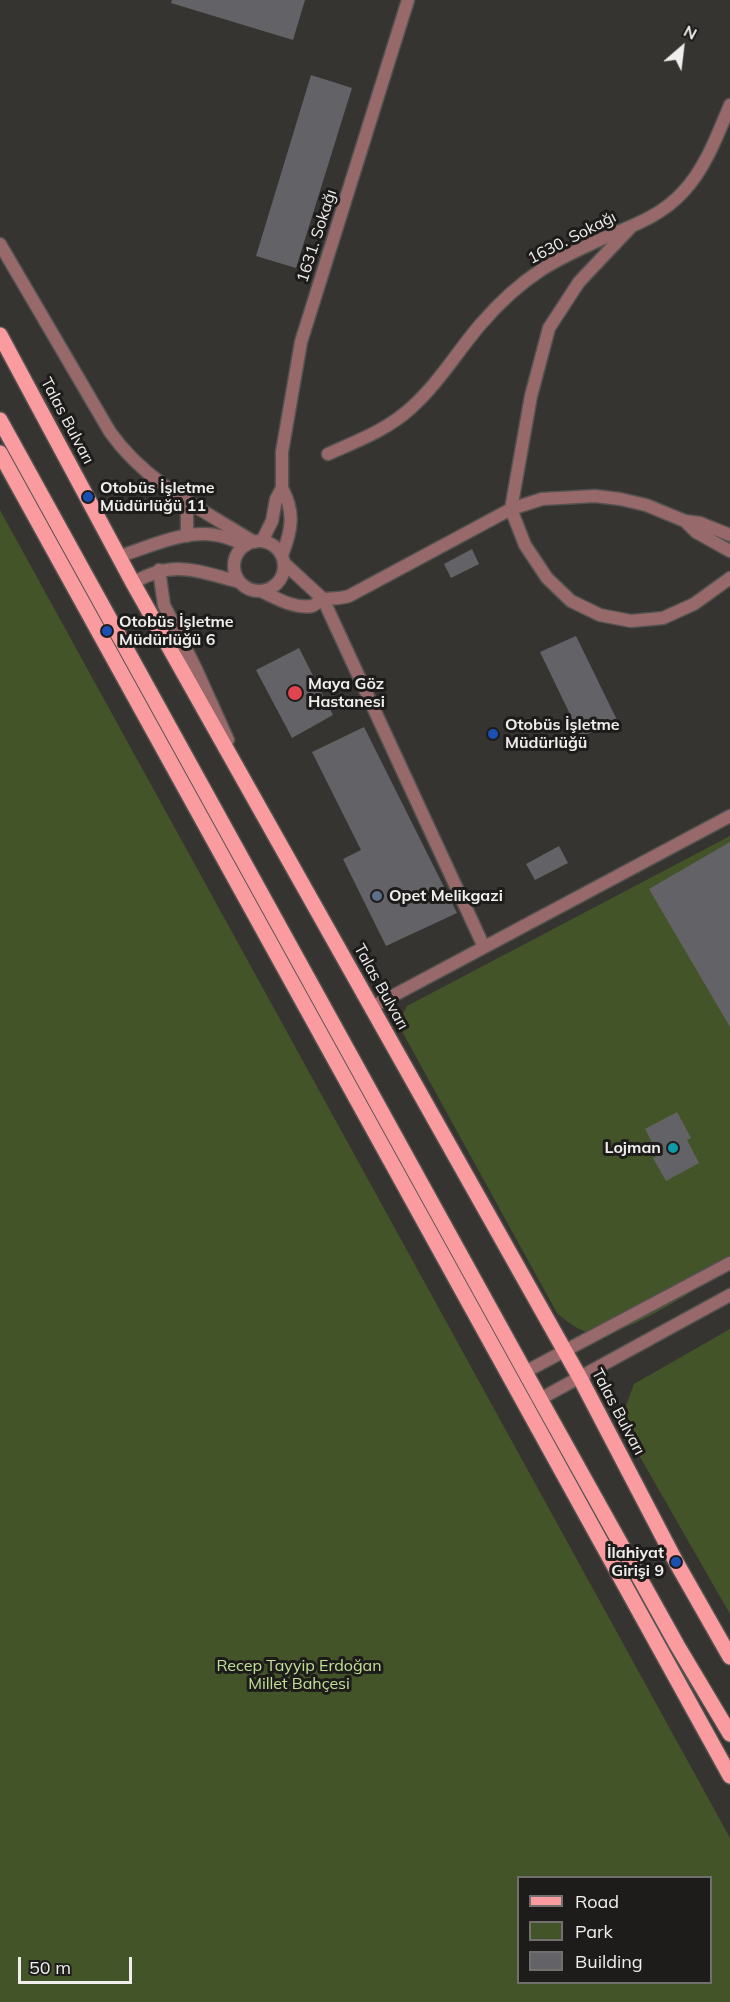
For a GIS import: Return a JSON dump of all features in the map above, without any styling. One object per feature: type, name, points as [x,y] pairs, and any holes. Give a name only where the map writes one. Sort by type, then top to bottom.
[{"type":"main road","name":"Talas Bulvarı","points":[[0,335],[133,583],[565,1350],[676,1562],[730,1657]]},
{"type":"main road","points":[[0,420],[90,588],[525,1372],[677,1645],[730,1734]]},
{"type":"main road","points":[[0,453],[730,1776]]},
{"type":"street","name":"1631. Sokağı","points":[[283,559],[291,523],[289,501],[282,488],[282,452],[299,351],[408,0]]},
{"type":"street","name":"1630. Sokağı","points":[[328,454],[387,427],[410,409],[433,385],[492,311],[525,282],[561,259],[659,213],[672,203],[693,181],[701,168],[730,105]]},
{"type":"street","points":[[631,227],[579,282],[549,328],[531,396],[511,509],[525,545],[547,578],[571,600],[600,615],[631,621],[663,618],[694,604],[730,578]]},
{"type":"street","points":[[0,244],[121,448],[150,477],[254,543]]},
{"type":"street","name":"1631. Sokağı","points":[[254,543],[272,521],[276,499],[282,488]]},
{"type":"street","points":[[133,583],[159,570],[187,569],[240,582],[253,590],[261,591],[294,605],[315,605],[323,599],[338,599],[360,591],[511,509],[542,499],[595,496],[620,499],[685,521],[700,523],[730,535]]},
{"type":"street","points":[[185,499],[187,536]]},
{"type":"street","points":[[685,521],[696,532],[730,551]]},
{"type":"street","points":[[120,556],[200,534],[217,535],[277,548],[283,559],[323,599],[484,947]]},
{"type":"street","points":[[240,582],[234,566],[235,558],[254,543]]},
{"type":"street","points":[[261,591],[269,589],[281,579],[283,559]]},
{"type":"street","points":[[159,570],[164,605],[196,669],[250,790]]},
{"type":"street","points":[[372,1007],[730,816]]},
{"type":"street","points":[[525,1372],[730,1263]]},
{"type":"street","points":[[540,1399],[730,1295]]},
{"type":"green space","name":"Recep Tayyip Erdoğan Millet Bahçesi","points":[[0,510],[730,1838],[730,2002],[0,2002]]},
{"type":"green space","points":[[730,836],[730,1268],[630,1326],[614,1332],[589,1333],[557,1313],[398,1024],[407,1006]]},
{"type":"green space","points":[[730,1329],[730,1614],[620,1422],[634,1384]]},
{"type":"building","points":[[172,0],[305,0],[293,40],[171,3]]},
{"type":"building","points":[[311,75],[352,88],[296,268],[256,256]]},
{"type":"building","points":[[472,549],[479,564],[451,578],[444,564]]},
{"type":"building","points":[[576,636],[617,720],[581,737],[540,652]]},
{"type":"building","name":"Maya Göz Hastanesi","points":[[299,648],[333,715],[292,738],[256,670]]},
{"type":"building","points":[[364,727],[457,913],[386,946],[343,859],[361,850],[312,752]]},
{"type":"building","points":[[730,842],[730,1027],[649,889]]},
{"type":"building","points":[[559,846],[568,863],[535,880],[526,864]]},
{"type":"building","name":"Lojman","points":[[677,1112],[691,1138],[687,1140],[699,1163],[666,1181],[653,1158],[659,1155],[645,1129]]},
{"type":"place","name":"Otobüs İşletme Müdürlüğü 11","points":[[88,497]]},
{"type":"place","name":"Otobüs İşletme Müdürlüğü 6","points":[[107,631]]},
{"type":"place","name":"Maya Göz Hastanesi","points":[[295,693]]},
{"type":"place","name":"Otobüs İşletme Müdürlüğü","points":[[493,734]]},
{"type":"place","name":"Opet Melikgazi","points":[[377,896]]},
{"type":"place","name":"Lojman","points":[[673,1148]]},
{"type":"place","name":"İlahiyat Girişi 9","points":[[676,1562]]}]
